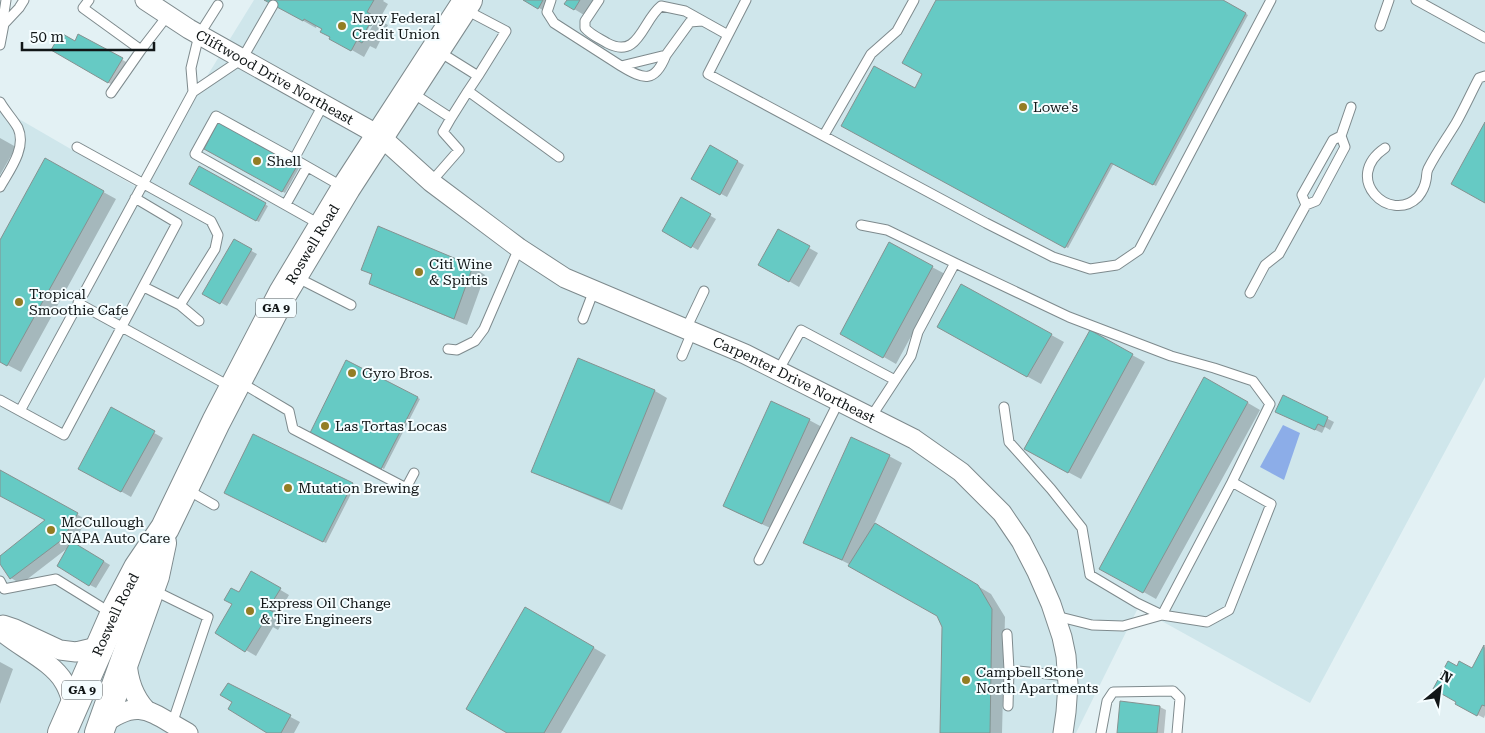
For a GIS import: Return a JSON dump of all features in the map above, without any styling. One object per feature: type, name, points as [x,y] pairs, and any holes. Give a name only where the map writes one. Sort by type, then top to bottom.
[{"type":"main road","name":"Roswell Road","points":[[62,733],[114,614],[138,568],[165,528],[236,384],[294,276],[346,188],[436,50],[463,3]]},
{"type":"main road","name":"Roswell Road","points":[[100,729],[155,576],[165,528]]},
{"type":"street","name":"Cliftwood Drive Northeast","points":[[145,0],[199,35],[380,136]]},
{"type":"street","name":"Carpenter Drive Northeast","points":[[380,136],[431,182],[519,248],[565,278],[745,354],[914,438],[961,472],[1002,513],[1021,541],[1037,572],[1055,616],[1066,656],[1066,712],[1062,733]]},
{"type":"street","points":[[0,624],[60,650],[76,652],[100,646]]},
{"type":"street","points":[[0,630],[56,671],[64,681],[74,707]]},
{"type":"street","points":[[127,655],[131,684],[139,702],[146,710],[180,729]]},
{"type":"street","points":[[100,729],[120,713],[127,710],[146,710]]},
{"type":"lane","points":[[0,45],[6,0]]},
{"type":"lane","points":[[4,24],[24,0]]},
{"type":"lane","points":[[89,0],[83,8],[141,50]]},
{"type":"lane","points":[[551,0],[547,12],[554,23],[636,75],[646,76],[658,71],[666,55],[690,22],[705,21]]},
{"type":"lane","points":[[599,0],[585,22],[585,28],[590,34],[616,48],[626,47],[638,38],[662,3],[705,21],[728,35]]},
{"type":"lane","points":[[746,0],[708,74],[1053,257],[1090,269],[1117,265],[1139,250],[1272,0]]},
{"type":"lane","points":[[824,136],[871,54],[897,31],[914,0]]},
{"type":"lane","points":[[1380,26],[1390,0]]},
{"type":"lane","points":[[1416,0],[1485,38]]},
{"type":"lane","points":[[431,182],[459,150],[443,132],[506,31],[463,3]]},
{"type":"lane","points":[[20,410],[192,92],[242,59],[273,5]]},
{"type":"lane","points":[[192,92],[191,68],[199,35],[218,6]]},
{"type":"lane","points":[[111,93],[168,15]]},
{"type":"lane","points":[[584,42],[590,34]]},
{"type":"lane","points":[[436,50],[478,76]]},
{"type":"lane","points":[[620,66],[666,55]]},
{"type":"lane","points":[[1385,148],[1376,154],[1370,162],[1367,172],[1368,182],[1378,199],[1387,204],[1407,204],[1422,191],[1426,181],[1426,171],[1457,122],[1479,78],[1485,76]]},
{"type":"lane","points":[[409,91],[451,118]]},
{"type":"lane","points":[[468,91],[558,157]]},
{"type":"lane","points":[[0,102],[18,128],[20,142],[16,159],[0,188]]},
{"type":"lane","points":[[294,159],[324,105]]},
{"type":"lane","points":[[1250,293],[1265,265],[1280,254],[1306,205],[1316,201],[1346,147],[1342,136],[1351,106]]},
{"type":"lane","points":[[323,226],[286,204],[258,184],[216,160],[195,154],[216,116],[255,140],[346,188]]},
{"type":"lane","points":[[1306,205],[1302,195],[1333,140],[1342,136]]},
{"type":"lane","points":[[77,147],[211,221],[218,235],[215,249],[180,306]]},
{"type":"lane","points":[[286,204],[307,167]]},
{"type":"lane","points":[[0,400],[64,435],[178,223],[135,198]]},
{"type":"lane","points":[[861,225],[887,230],[1070,317],[1171,356],[1253,381],[1270,404],[1232,482],[1162,615],[1123,626],[1092,625],[1055,616]]},
{"type":"lane","points":[[448,349],[458,350],[475,341],[484,328],[519,248]]},
{"type":"lane","points":[[871,417],[911,356],[918,332],[955,262]]},
{"type":"lane","points":[[294,276],[351,305]]},
{"type":"lane","points":[[144,286],[180,306],[199,322]]},
{"type":"lane","points":[[582,319],[594,290]]},
{"type":"lane","points":[[682,356],[689,330],[704,291]]},
{"type":"lane","points":[[78,303],[289,411],[293,429],[406,488],[414,473]]},
{"type":"lane","points":[[778,371],[801,330],[895,380]]},
{"type":"lane","points":[[759,560],[839,401]]},
{"type":"lane","points":[[1004,407],[1008,442],[1051,488],[1082,528],[1090,575],[1137,603],[1162,615],[1207,622],[1229,610],[1271,504],[1232,482]]},
{"type":"lane","points":[[184,488],[214,505]]},
{"type":"lane","points":[[0,599],[2,585],[56,579],[114,614]]},
{"type":"lane","points":[[150,589],[208,618],[180,729]]},
{"type":"lane","points":[[1007,634],[1008,706]]},
{"type":"lane","points":[[1009,670],[1067,676]]},
{"type":"lane","points":[[1101,733],[1107,701],[1113,692],[1164,691],[1173,691],[1180,698],[1177,733]]},
{"type":"shaded area","points":[[254,0],[1485,0],[1485,377],[1310,703],[1138,608],[1076,733],[0,733],[0,108],[138,188]]},
{"type":"water","points":[[1283,425],[1300,433],[1284,480],[1260,467]]},
{"type":"building","name":"Navy Federal Credit Union","points":[[264,0],[374,0],[367,12],[376,17],[365,32],[368,33],[362,43],[357,40],[351,51],[329,39],[330,37],[320,32],[322,29]]},
{"type":"building","points":[[523,0],[543,0],[538,9]]},
{"type":"building","points":[[567,0],[580,0],[574,10],[564,4]]},
{"type":"building","name":"Lowe's","points":[[936,0],[1223,0],[1246,13],[1153,185],[1111,163],[1065,248],[841,126],[874,66],[915,88],[922,74],[902,63]]},
{"type":"building","points":[[61,33],[75,41],[78,34],[123,58],[108,83],[51,50]]},
{"type":"building","name":"Shell","points":[[218,122],[297,166],[282,192],[204,149]]},
{"type":"building","points":[[1485,122],[1485,203],[1451,184]]},
{"type":"building","points":[[710,145],[738,161],[720,195],[691,179]]},
{"type":"building","points":[[45,158],[104,191],[7,366],[0,362],[0,240]]},
{"type":"building","points":[[199,166],[266,203],[256,221],[189,184]]},
{"type":"building","points":[[681,197],[711,214],[691,248],[662,231]]},
{"type":"building","name":"Citi Wine & Spirtis","points":[[378,226],[473,266],[454,319],[369,284],[372,274],[361,270]]},
{"type":"building","points":[[778,229],[810,246],[789,282],[758,265]]},
{"type":"building","points":[[234,239],[252,249],[220,304],[202,294]]},
{"type":"building","points":[[889,242],[933,266],[883,358],[840,334]]},
{"type":"building","points":[[961,284],[1052,334],[1027,377],[937,327]]},
{"type":"building","points":[[1090,330],[1133,354],[1068,473],[1024,449]]},
{"type":"building","points":[[578,358],[655,390],[609,503],[531,472]]},
{"type":"building","points":[[346,360],[418,397],[381,469],[310,433]]},
{"type":"building","points":[[1204,377],[1248,402],[1143,593],[1099,569]]},
{"type":"building","points":[[1283,395],[1328,417],[1324,427],[1318,424],[1315,430],[1275,412]]},
{"type":"building","points":[[771,401],[810,419],[762,524],[723,506]]},
{"type":"building","points":[[111,407],[155,431],[121,492],[78,469]]},
{"type":"building","name":"Mutation Brewing","points":[[253,434],[353,483],[323,542],[224,493]]},
{"type":"building","points":[[851,437],[890,455],[842,560],[803,543]]},
{"type":"building","name":"McCullough NAPA Auto Care","points":[[0,470],[78,513],[63,539],[10,579],[0,564],[0,556],[45,520],[0,496]]},
{"type":"building","name":"Campbell Stone North Apartments","points":[[875,523],[978,585],[992,609],[990,733],[940,733],[942,627],[937,616],[848,566]]},
{"type":"building","points":[[71,541],[104,561],[89,586],[57,566]]},
{"type":"building","name":"Express Oil Change & Tire Engineers","points":[[251,571],[281,588],[268,609],[275,613],[268,626],[263,623],[245,652],[215,633],[232,604],[224,600],[231,588],[239,592]]},
{"type":"building","points":[[525,607],[594,647],[544,733],[507,733],[466,709]]},
{"type":"building","points":[[1484,645],[1485,706],[1482,705],[1477,716],[1433,689],[1448,661],[1457,666],[1459,661],[1472,668]]},
{"type":"building","points":[[228,683],[291,715],[281,733],[267,733],[228,709],[232,702],[220,695]]},
{"type":"building","points":[[1120,701],[1160,706],[1157,733],[1117,733]]},
{"type":"place","name":"Navy Federal Credit Union","points":[[342,26]]},
{"type":"place","name":"Lowe's","points":[[1023,107]]},
{"type":"place","name":"Shell","points":[[257,161]]},
{"type":"place","name":"Citi Wine & Spirtis","points":[[419,272]]},
{"type":"place","name":"Tropical Smoothie Cafe","points":[[19,302]]},
{"type":"place","name":"Gyro Bros.","points":[[352,373]]},
{"type":"place","name":"Las Tortas Locas","points":[[325,426]]},
{"type":"place","name":"Mutation Brewing","points":[[288,488]]},
{"type":"place","name":"McCullough NAPA Auto Care","points":[[51,530]]},
{"type":"place","name":"Express Oil Change & Tire Engineers","points":[[250,611]]},
{"type":"place","name":"Campbell Stone North Apartments","points":[[966,680]]}]
